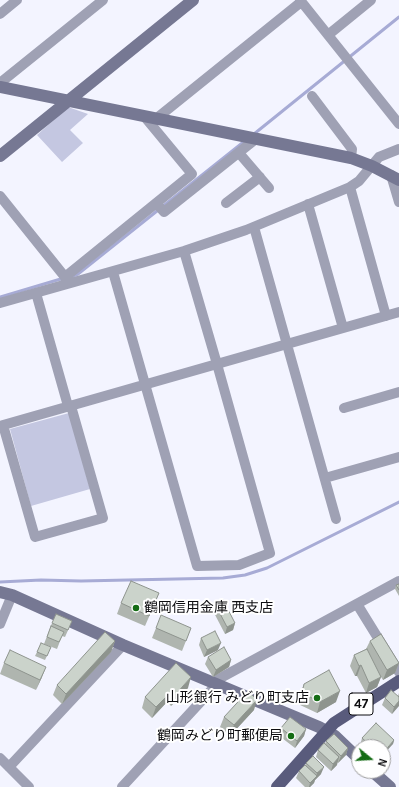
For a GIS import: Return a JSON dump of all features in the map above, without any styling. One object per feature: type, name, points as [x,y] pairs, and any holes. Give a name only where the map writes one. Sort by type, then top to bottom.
[{"type":"main road","name":"47","points":[[277,787],[334,723],[399,681]]},
{"type":"street","points":[[0,14],[17,0]]},
{"type":"street","points":[[0,83],[103,0]]},
{"type":"street","points":[[0,156],[193,0]]},
{"type":"street","points":[[328,35],[370,0]]},
{"type":"street","points":[[157,118],[301,1],[399,124]]},
{"type":"street","points":[[0,87],[351,158],[372,166],[395,178],[399,202]]},
{"type":"street","points":[[312,96],[352,149],[351,158]]},
{"type":"street","points":[[66,281],[192,174],[144,116]]},
{"type":"street","points":[[156,203],[164,212],[256,138]]},
{"type":"street","points":[[0,303],[36,293],[66,281],[113,272],[184,252],[254,226],[350,187],[360,181],[379,157],[399,149]]},
{"type":"street","points":[[239,153],[269,188]]},
{"type":"street","points":[[226,203],[260,177]]},
{"type":"street","points":[[350,187],[386,316]]},
{"type":"street","points":[[0,196],[66,281]]},
{"type":"street","points":[[308,204],[343,328]]},
{"type":"street","points":[[254,226],[336,520]]},
{"type":"street","points":[[113,272],[197,566],[239,565],[270,553],[184,252]]},
{"type":"street","points":[[36,293],[70,406],[103,518],[35,537],[2,425],[70,406],[399,312]]},
{"type":"street","points":[[344,408],[399,392]]},
{"type":"street","points":[[325,478],[399,456]]},
{"type":"street","points":[[122,787],[215,683],[399,581]]},
{"type":"street","points":[[0,624],[6,594],[326,731],[335,736],[351,751]]},
{"type":"street","points":[[357,604],[399,672]]},
{"type":"street","points":[[9,767],[124,645]]},
{"type":"street","points":[[0,758],[29,787]]},
{"type":"street","points":[[381,779],[390,787]]},
{"type":"shaded area","points":[[68,107],[88,114],[70,130],[83,143],[62,162],[37,135]]},
{"type":"shaded area","points":[[69,413],[90,489],[31,506],[10,429]]},
{"type":"building","points":[[131,581],[159,593],[149,616],[121,603]]},
{"type":"building","points":[[223,600],[235,623],[227,627],[215,604]]},
{"type":"building","points":[[56,614],[72,621],[68,630],[52,623]]},
{"type":"building","points":[[161,615],[191,628],[186,641],[156,628]]},
{"type":"building","points":[[51,626],[64,632],[59,642],[47,637]]},
{"type":"building","points":[[215,631],[221,643],[207,650],[201,638]]},
{"type":"building","points":[[105,632],[115,641],[66,694],[57,685]]},
{"type":"building","points":[[381,634],[399,663],[387,670],[370,641]]},
{"type":"building","points":[[41,643],[51,647],[47,656],[37,652]]},
{"type":"building","points":[[224,647],[231,660],[216,670],[208,657]]},
{"type":"building","points":[[367,649],[381,677],[369,683],[361,665],[359,666],[354,655]]},
{"type":"building","points":[[10,650],[46,667],[40,680],[4,663]]},
{"type":"building","points":[[176,663],[191,677],[175,695],[171,692],[156,707],[145,697]]},
{"type":"building","points":[[329,670],[340,691],[320,702],[302,693],[304,684]]},
{"type":"building","points":[[391,690],[399,697],[399,701],[394,707],[385,698]]},
{"type":"building","points":[[248,691],[257,700],[234,725],[224,717]]},
{"type":"building","points":[[290,717],[306,729],[297,741],[281,728]]},
{"type":"building","points":[[376,723],[394,740],[391,744],[391,739],[362,738]]},
{"type":"building","points":[[334,734],[348,748],[341,756],[326,741]]},
{"type":"building","points":[[324,743],[339,757],[333,764],[318,750]]},
{"type":"building","points":[[313,756],[324,767],[317,773],[306,763]]},
{"type":"building","points":[[305,765],[317,776],[310,783],[299,771]]},
{"type":"waterway","points":[[254,134],[399,17]]},
{"type":"waterway","points":[[73,276],[78,274],[246,140]]},
{"type":"waterway","points":[[0,297],[64,278]]},
{"type":"waterway","points":[[0,582],[41,580],[81,581],[223,578],[245,575],[267,568],[399,502]]},
{"type":"place","name":"鶴岡信用金庫 西支店","points":[[136,608]]},
{"type":"place","name":"山形銀行 みどり町支店","points":[[317,698]]},
{"type":"place","name":"鶴岡みどり町郵便局","points":[[291,736]]}]
